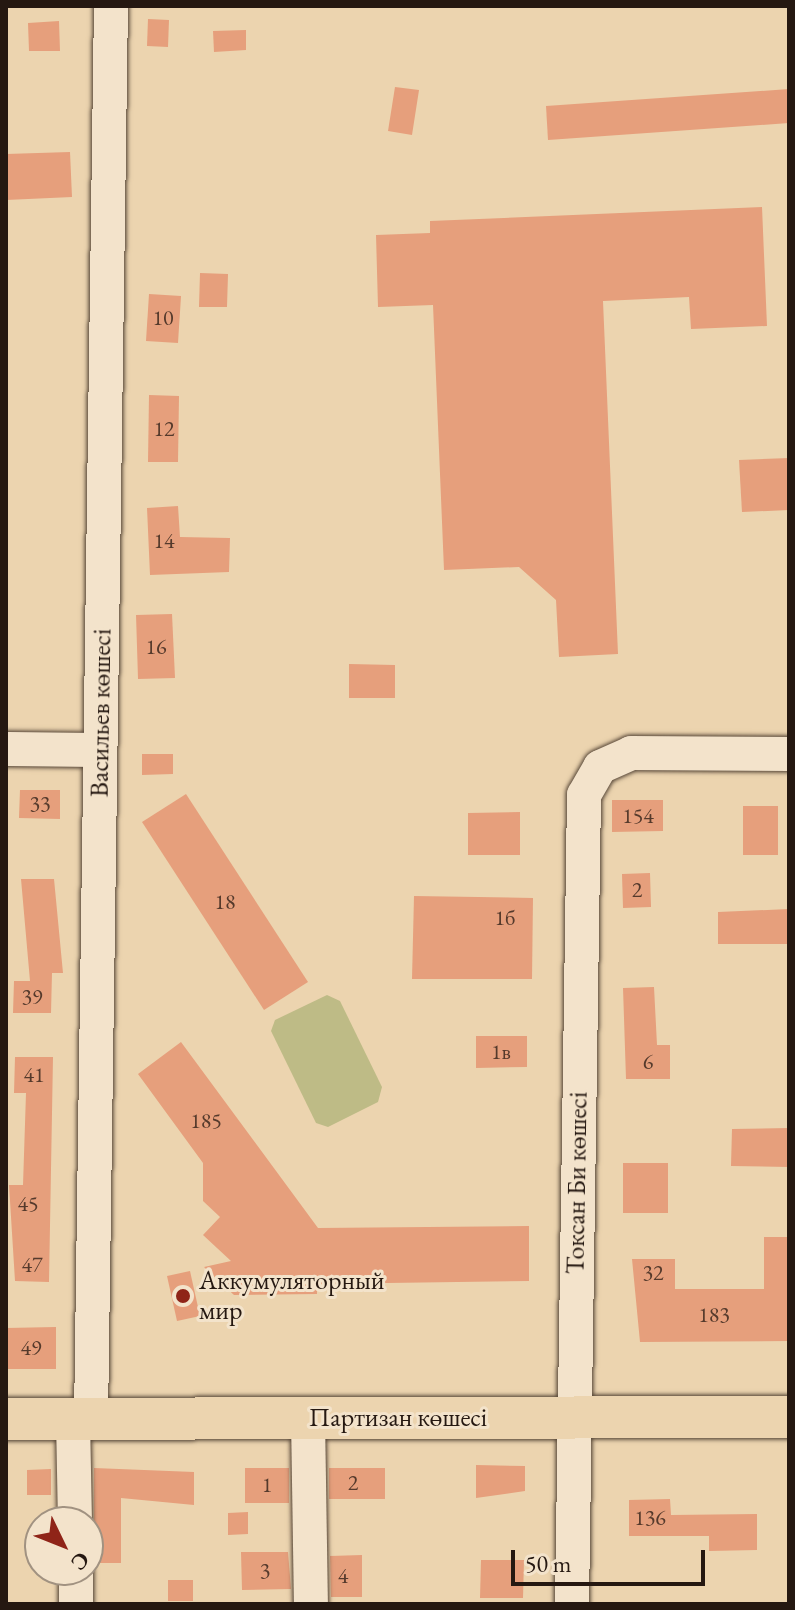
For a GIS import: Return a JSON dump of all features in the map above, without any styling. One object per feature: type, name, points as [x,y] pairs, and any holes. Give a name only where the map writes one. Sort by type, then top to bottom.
[{"type":"main road","name":"Партизан көшесі","points":[[6,1419],[789,1417]]},
{"type":"street","name":"Васильев көшесі","points":[[76,1506],[82,1419],[100,750],[111,6]]},
{"type":"street","points":[[6,749],[100,750]]},
{"type":"street","name":"Токсан Би көшесі","points":[[572,1604],[584,795],[600,767],[631,753],[789,754]]},
{"type":"street","points":[[308,1418],[311,1604]]},
{"type":"shaded area","points":[[327,995],[340,1001],[382,1087],[378,1102],[328,1127],[316,1123],[271,1031],[275,1020]]},
{"type":"building","points":[[148,19],[169,20],[168,47],[147,46]]},
{"type":"building","points":[[59,21],[60,51],[29,51],[28,23]]},
{"type":"building","points":[[246,30],[246,50],[214,52],[213,31]]},
{"type":"building","points":[[395,87],[419,90],[412,135],[388,131]]},
{"type":"building","points":[[789,89],[789,123],[548,140],[546,106]]},
{"type":"building","points":[[70,152],[72,197],[6,200],[6,154]]},
{"type":"building","points":[[762,207],[767,326],[691,329],[689,297],[603,301],[618,654],[559,657],[556,600],[519,567],[444,570],[433,305],[378,307],[376,235],[430,233],[430,221]]},
{"type":"building","points":[[200,273],[228,274],[227,307],[199,307]]},
{"type":"building","points":[[149,294],[181,296],[178,343],[146,341]]},
{"type":"building","points":[[149,395],[179,396],[178,462],[148,462]]},
{"type":"building","points":[[789,458],[789,510],[742,512],[739,460]]},
{"type":"building","points":[[178,506],[180,537],[230,538],[229,572],[150,575],[147,508]]},
{"type":"building","points":[[172,614],[175,678],[138,679],[136,615]]},
{"type":"building","points":[[349,664],[395,665],[395,698],[349,698]]},
{"type":"building","points":[[142,754],[173,754],[173,774],[142,775]]},
{"type":"building","points":[[20,790],[60,790],[60,819],[19,818]]},
{"type":"building","points":[[186,794],[308,982],[264,1010],[142,822]]},
{"type":"building","points":[[612,800],[663,800],[663,831],[612,832]]},
{"type":"building","points":[[743,806],[778,806],[778,855],[743,855]]},
{"type":"building","points":[[520,812],[520,855],[468,855],[468,813]]},
{"type":"building","points":[[650,873],[651,907],[623,908],[622,874]]},
{"type":"building","points":[[21,879],[54,879],[63,973],[52,973],[51,1013],[13,1013],[14,981],[30,981]]},
{"type":"building","points":[[414,896],[533,898],[532,979],[412,979]]},
{"type":"building","points":[[789,909],[789,944],[718,944],[718,912]]},
{"type":"building","points":[[654,987],[657,1045],[670,1045],[670,1079],[626,1079],[623,988]]},
{"type":"building","points":[[476,1036],[527,1036],[527,1067],[476,1068]]},
{"type":"building","points":[[181,1042],[318,1228],[529,1226],[529,1281],[317,1284],[317,1294],[234,1295],[204,1267],[231,1261],[203,1235],[220,1217],[203,1201],[203,1163],[138,1074]]},
{"type":"building","points":[[15,1057],[53,1057],[49,1282],[15,1281],[9,1185],[23,1185],[26,1093],[14,1093]]},
{"type":"building","points":[[789,1128],[789,1167],[731,1166],[732,1129]]},
{"type":"building","points":[[623,1163],[668,1163],[668,1213],[623,1213]]},
{"type":"building","points":[[764,1237],[789,1237],[789,1341],[640,1342],[632,1259],[675,1259],[675,1289],[764,1289]]},
{"type":"building","name":"Аккумуляторный мир","points":[[190,1271],[200,1316],[177,1321],[167,1276]]},
{"type":"building","points":[[56,1327],[56,1369],[6,1369],[6,1328]]},
{"type":"building","points":[[476,1465],[525,1466],[525,1491],[476,1498]]},
{"type":"building","points":[[94,1468],[194,1472],[194,1505],[121,1498],[121,1563],[104,1563],[104,1506],[94,1506]]},
{"type":"building","points":[[245,1468],[289,1468],[289,1503],[245,1503]]},
{"type":"building","points":[[329,1468],[385,1468],[385,1499],[329,1499]]},
{"type":"building","points":[[51,1469],[51,1495],[27,1495],[27,1470]]},
{"type":"building","points":[[670,1499],[671,1515],[757,1514],[757,1550],[709,1551],[709,1536],[629,1536],[629,1500]]},
{"type":"building","points":[[248,1512],[248,1534],[228,1535],[228,1513]]},
{"type":"building","points":[[241,1552],[288,1552],[291,1589],[242,1590]]},
{"type":"building","points":[[362,1555],[362,1597],[331,1597],[330,1556]]},
{"type":"building","points":[[481,1560],[524,1560],[523,1598],[480,1598]]},
{"type":"building","points":[[168,1580],[193,1580],[193,1601],[168,1601]]},
{"type":"place","name":"Аккумуляторный мир","points":[[183,1296]]}]
